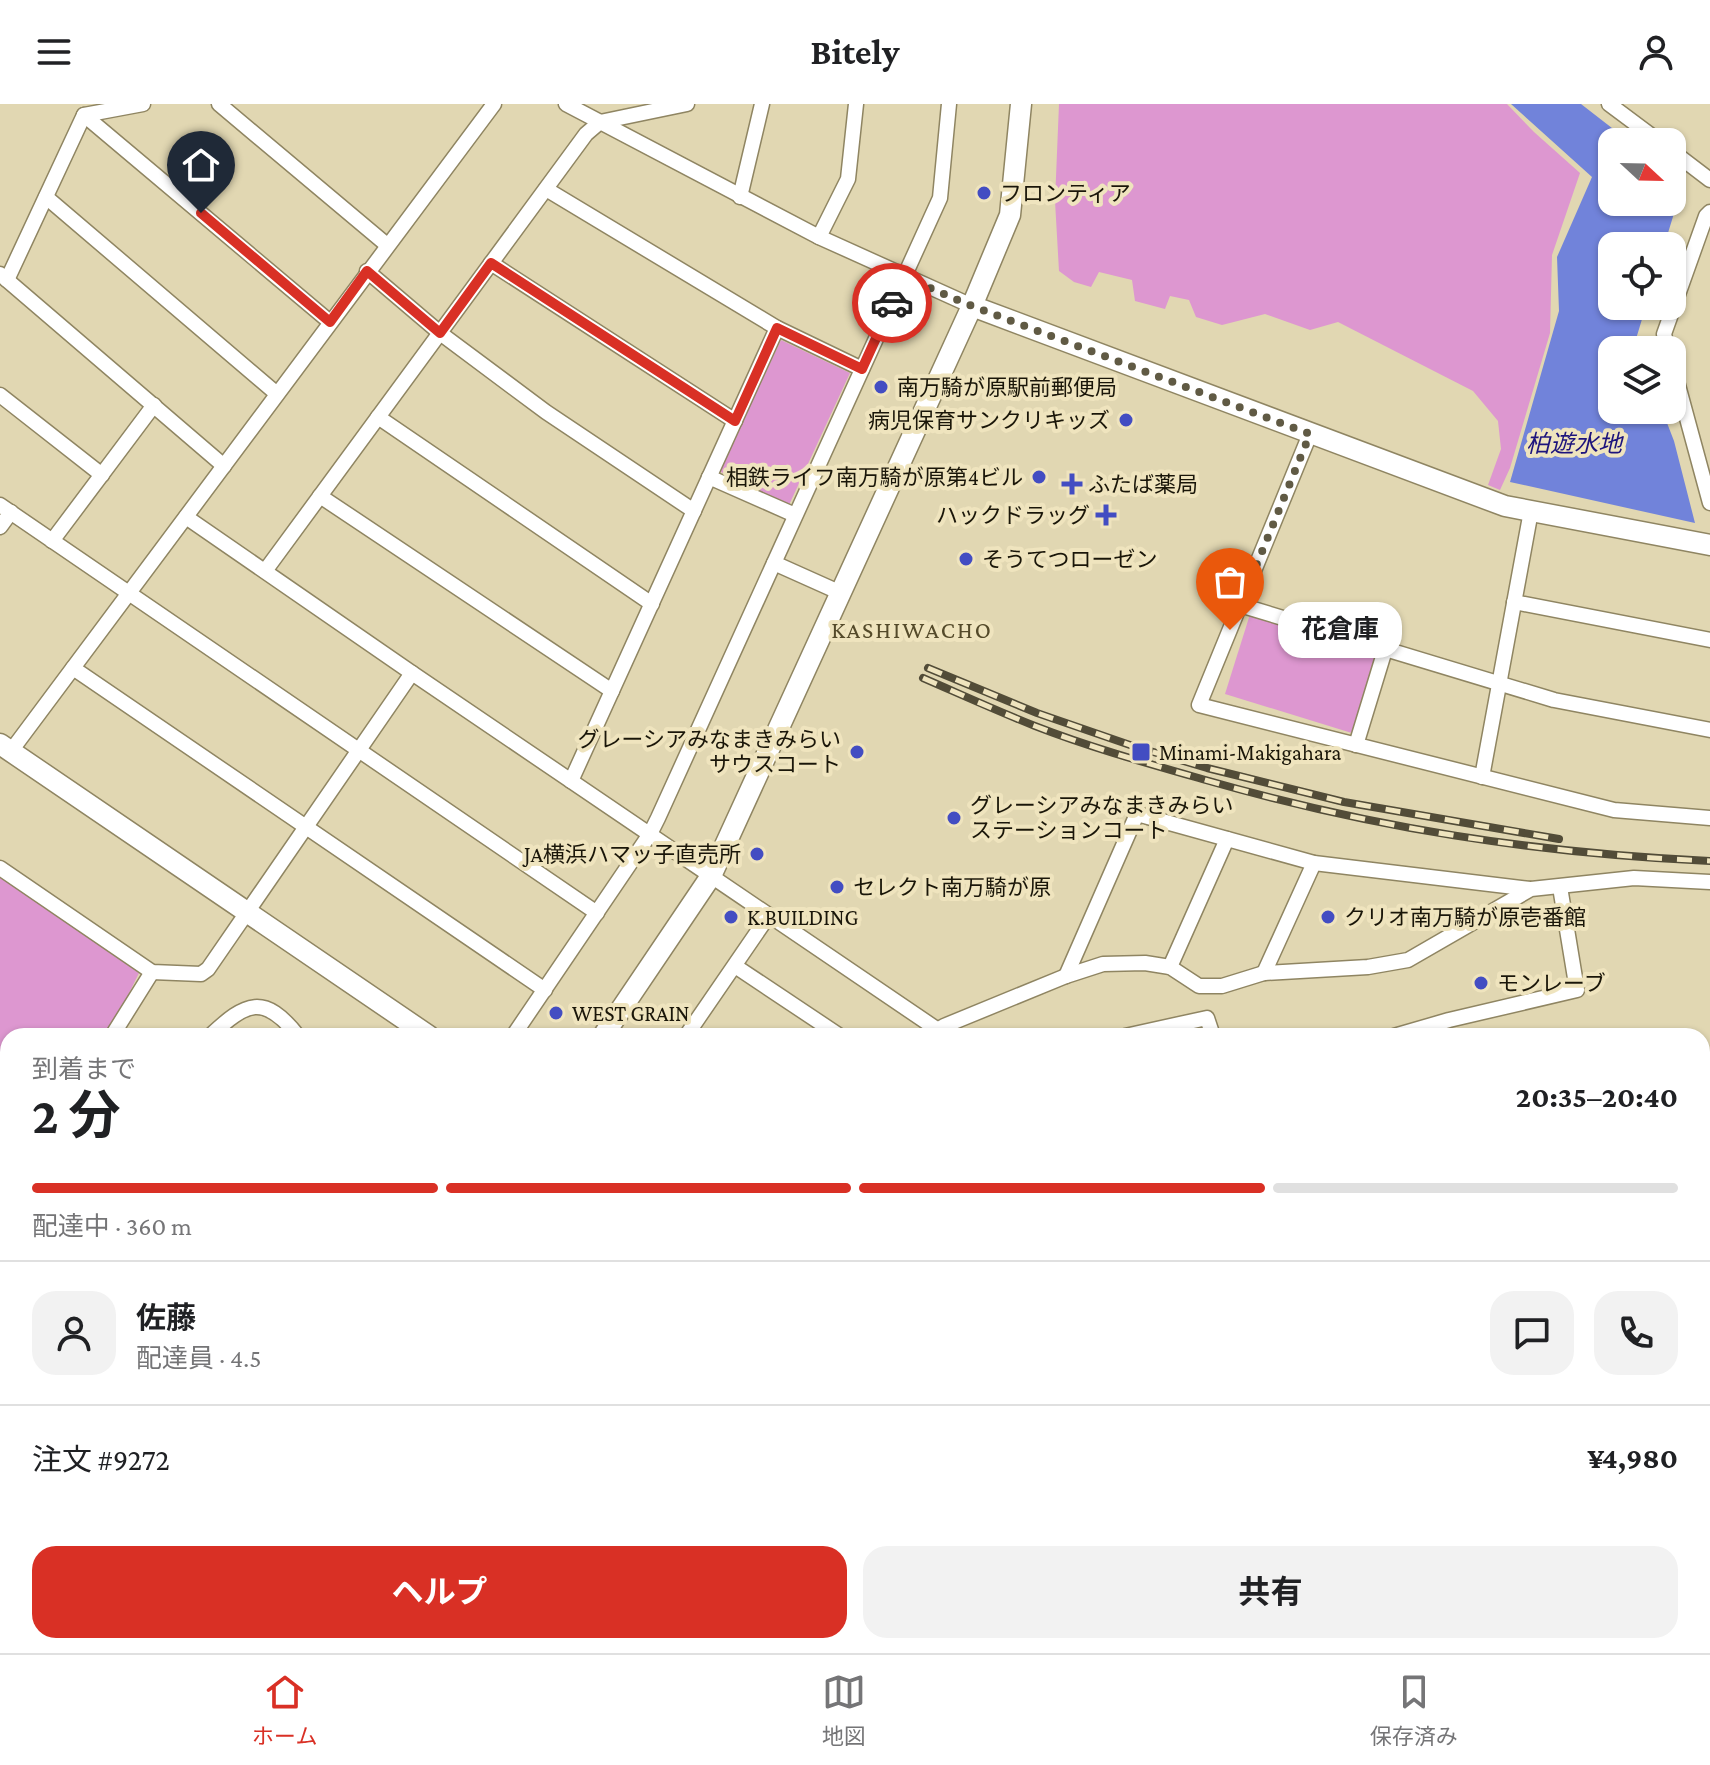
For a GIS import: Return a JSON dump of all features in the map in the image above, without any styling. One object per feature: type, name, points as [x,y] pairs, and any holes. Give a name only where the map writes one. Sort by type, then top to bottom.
[{"type":"street","points":[[84,115],[143,104]]},
{"type":"street","points":[[219,104],[387,245]]},
{"type":"street","points":[[417,1028],[5,748],[73,668],[494,104]]},
{"type":"street","points":[[566,104],[819,237],[972,306],[1505,506],[1710,545]]},
{"type":"street","points":[[265,571],[586,134],[600,122],[687,104]]},
{"type":"street","points":[[740,197],[762,104]]},
{"type":"street","points":[[819,237],[848,179],[856,104]]},
{"type":"street","points":[[519,1028],[650,834],[940,198],[949,104]]},
{"type":"street","points":[[608,1028],[711,876],[972,306],[1010,215],[1021,104]]},
{"type":"street","points":[[1609,104],[1641,128]]},
{"type":"street","points":[[84,115],[4,277],[224,466]]},
{"type":"street","points":[[84,115],[330,322]]},
{"type":"street","points":[[1686,162],[1710,180]]},
{"type":"street","points":[[546,189],[777,328],[862,369]]},
{"type":"street","points":[[46,197],[277,394]]},
{"type":"street","points":[[1664,336],[1710,212]]},
{"type":"street","points":[[491,263],[735,421]]},
{"type":"street","points":[[367,271],[440,333],[546,412],[694,511]]},
{"type":"street","points":[[571,781],[777,328]]},
{"type":"street","points":[[0,395],[102,475]]},
{"type":"street","points":[[52,541],[154,405]]},
{"type":"street","points":[[1686,415],[1710,503]]},
{"type":"street","points":[[378,417],[652,604]]},
{"type":"street","points":[[1310,434],[1199,705],[1614,810],[1710,818]]},
{"type":"street","points":[[709,477],[795,515]]},
{"type":"street","points":[[320,496],[612,691]]},
{"type":"street","points":[[0,527],[6,509],[597,913]]},
{"type":"street","points":[[1482,777],[1531,511]]},
{"type":"street","points":[[186,517],[933,1028]]},
{"type":"street","points":[[774,563],[841,593]]},
{"type":"street","points":[[1514,602],[1710,640]]},
{"type":"street","points":[[1240,605],[1554,700],[1710,730]]},
{"type":"street","points":[[1356,745],[1385,650]]},
{"type":"street","points":[[73,668],[545,990]]},
{"type":"street","points":[[0,868],[152,972],[201,974],[208,969],[248,912],[412,673]]},
{"type":"street","points":[[1066,976],[1137,814],[1314,863],[1531,889],[1634,878],[1710,882]]},
{"type":"street","points":[[1170,967],[1227,839]]},
{"type":"street","points":[[1264,973],[1314,863]]},
{"type":"street","points":[[1422,1028],[1577,990],[1560,887]]},
{"type":"street","points":[[948,1028],[1066,976],[1103,964],[1145,963],[1170,967],[1199,986],[1222,986],[1264,973],[1368,967],[1408,960],[1531,889]]},
{"type":"street","points":[[692,1028],[769,915]]},
{"type":"street","points":[[735,966],[828,1028]]},
{"type":"street","points":[[117,1028],[152,972]]},
{"type":"street","points":[[218,1028],[232,1015],[251,1008],[267,1008],[282,1016],[292,1028]]},
{"type":"street","points":[[1161,1028],[1207,1018],[1210,1028]]},
{"type":"shaded area","points":[[1059,104],[1507,104],[1580,173],[1552,255],[1550,333],[1510,468],[1500,490],[1488,485],[1501,449],[1498,421],[1473,391],[1338,322],[1310,330],[1265,314],[1222,325],[1196,317],[1189,300],[1170,296],[1165,309],[1135,301],[1132,280],[1099,272],[1091,287],[1074,282],[1059,271],[1055,201]]},
{"type":"shaded area","points":[[781,340],[850,373],[789,505],[719,471]]},
{"type":"shaded area","points":[[1251,611],[1380,651],[1355,734],[1225,694]]},
{"type":"shaded area","points":[[0,876],[139,973],[112,1028],[0,1028]]},
{"type":"water","name":"柏遊水地","points":[[1511,104],[1581,104],[1612,128],[1598,128],[1598,216],[1673,216],[1668,232],[1598,232],[1598,320],[1642,320],[1637,336],[1598,336],[1598,424],[1667,424],[1695,523],[1510,482],[1559,311],[1557,257],[1592,177]]},
{"type":"railway","points":[[928,668],[1037,713],[1207,768],[1344,802],[1559,839]]},
{"type":"railway","points":[[923,678],[1035,726],[1097,748],[1202,779],[1329,811],[1517,844],[1580,852],[1710,861]]},
{"type":"way so far","points":[[892,303],[904,277],[972,306],[1310,434],[1230,630]]},
{"type":"place","name":"フロンティア","points":[[984,193]]},
{"type":"place","name":"南万騎が原駅前郵便局","points":[[881,387]]},
{"type":"place","name":"病児保育サンクリキッズ","points":[[1126,420]]},
{"type":"place","name":"相鉄ライフ南万騎が原第4ビル","points":[[1039,477]]},
{"type":"place","name":"ふたば薬局","points":[[1072,484]]},
{"type":"place","name":"ハックドラッグ","points":[[1106,515]]},
{"type":"place","name":"そうてつローゼン","points":[[966,559]]},
{"type":"place","name":"花倉庫","points":[[1230,630]]},
{"type":"place","name":"グレーシアみなまきみらい サウスコート","points":[[857,752]]},
{"type":"place","name":"Minami-Makigahara","points":[[1141,752]]},
{"type":"place","name":"グレーシアみなまきみらい ステーションコート","points":[[954,818]]},
{"type":"place","name":"JA横浜ハマッ子直売所","points":[[757,854]]},
{"type":"place","name":"セレクト南万騎が原","points":[[837,887]]},
{"type":"place","name":"K.BUILDING","points":[[731,917]]},
{"type":"place","name":"クリオ南万騎が原壱番館","points":[[1328,917]]},
{"type":"place","name":"モンレーブ","points":[[1481,983]]},
{"type":"place","name":"WEST GRAIN","points":[[556,1013]]},
{"type":"district","name":"KASHIWACHO","points":[[912,630]]},
{"type":"route","points":[[201,213],[330,322],[367,271],[440,333],[491,263],[735,421],[777,328],[862,369],[892,303]]}]
